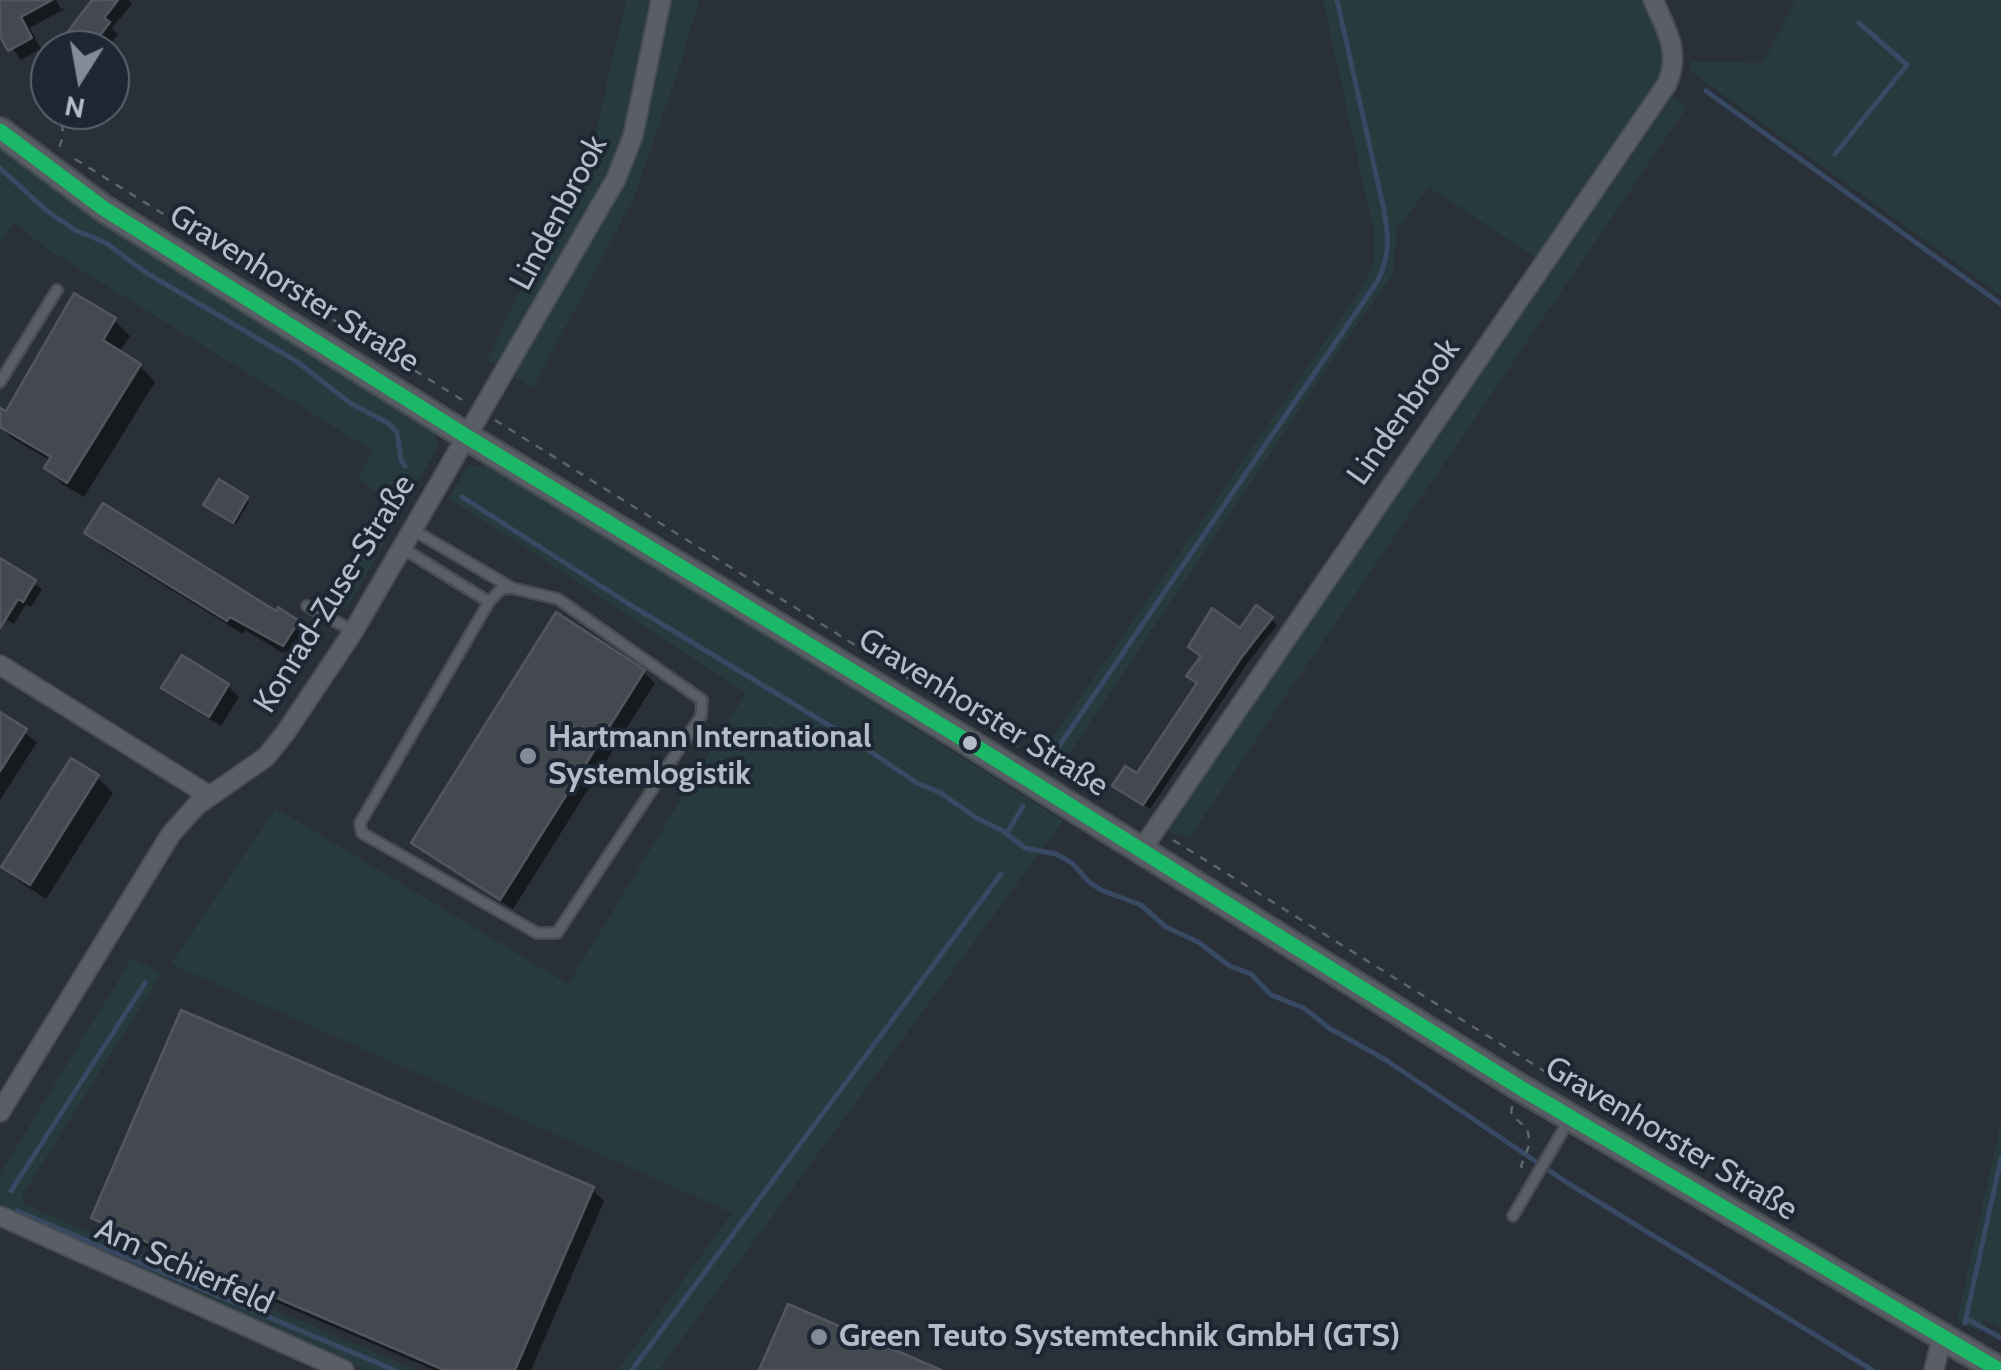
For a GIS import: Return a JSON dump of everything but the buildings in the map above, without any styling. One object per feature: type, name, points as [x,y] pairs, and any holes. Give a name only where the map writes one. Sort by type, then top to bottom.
[{"type":"main road","name":"Gravenhorster Straße","points":[[0,131],[53,158],[103,208],[466,436],[1146,842],[1570,1118],[1999,1370]]},
{"type":"street","name":"Lindenbrook","points":[[466,436],[483,413],[616,179],[632,136],[661,0]]},
{"type":"street","name":"Lindenbrook","points":[[1146,842],[1666,84],[1673,70],[1674,51],[1652,0]]},
{"type":"street","name":"Konrad-Zuse-Straße","points":[[0,1112],[171,834],[198,805],[266,757],[353,632],[466,436]]},
{"type":"street","points":[[0,666],[210,796]]},
{"type":"street","name":"Am Schierfeld","points":[[0,1216],[344,1370]]},
{"type":"street","points":[[1934,1370],[1942,1337]]},
{"type":"lane","points":[[0,382],[57,290]]},
{"type":"lane","points":[[413,530],[512,588],[558,599],[702,700],[700,716],[557,933],[548,935],[537,933],[362,833],[360,823],[489,602],[502,590],[512,588]]},
{"type":"lane","points":[[402,548],[489,602]]},
{"type":"lane","points":[[307,606],[353,632]]},
{"type":"lane","points":[[1513,1216],[1570,1118]]},
{"type":"path","points":[[62,130],[64,137],[53,158],[483,413],[1034,754],[1044,766]]},
{"type":"path","points":[[1146,842],[1171,838],[1702,1169]]},
{"type":"green space","points":[[626,0],[699,0],[634,198],[533,388],[487,360],[594,140]]},
{"type":"green space","points":[[1323,0],[1647,0],[1661,35],[1663,67],[1655,92],[1536,258],[1429,187],[1397,229],[1393,274],[1058,771],[1042,753],[1366,282],[1374,259],[1374,233]]},
{"type":"green space","points":[[1795,0],[2001,0],[2001,295],[1690,71],[1691,61],[1763,63]]},
{"type":"green space","points":[[1673,96],[1687,107],[1189,838],[1164,830]]},
{"type":"green space","points":[[0,138],[431,424],[439,445],[347,608],[326,601],[389,501],[358,479],[373,451],[44,247],[14,222],[0,243]]},
{"type":"green space","points":[[495,465],[1063,821],[659,1370],[618,1370],[732,1213],[171,964],[276,808],[568,984],[746,693],[449,498],[468,466]]},
{"type":"green space","points":[[132,958],[162,973],[23,1194],[23,1204],[416,1370],[364,1370],[13,1220],[1,1211],[0,1174]]},
{"type":"green space","points":[[2001,1122],[2001,1329],[1983,1319],[1980,1332],[1957,1320]]},
{"type":"waterway","points":[[1053,755],[1381,273],[1387,247],[1386,220],[1337,0]]},
{"type":"waterway","points":[[1835,154],[1907,65],[1859,23]]},
{"type":"waterway","points":[[1706,91],[2001,304]]},
{"type":"waterway","points":[[0,168],[47,211],[75,230],[106,243],[145,272],[296,361],[350,403],[388,423],[397,432],[405,466]]},
{"type":"waterway","points":[[462,497],[1025,848],[1056,854],[1101,890],[1141,905],[1166,927],[1198,942],[1230,966],[1251,974],[1271,995],[1304,1008],[1566,1182],[1872,1370]]},
{"type":"waterway","points":[[1007,833],[1023,806]]},
{"type":"waterway","points":[[632,1370],[1001,874]]},
{"type":"waterway","points":[[11,1191],[145,983]]},
{"type":"waterway","points":[[1965,1323],[2001,1158]]},
{"type":"waterway","points":[[17,1211],[394,1370]]},
{"type":"waterway","points":[[1967,1319],[2001,1338]]},
{"type":"transit line","points":[[0,131],[103,208],[466,436],[970,743],[1524,1090],[1999,1370]]},
{"type":"place","name":"Hartmann International Systemlogistik","points":[[528,756]]},
{"type":"place","name":"Green Teuto Systemtechnik GmbH (GTS)","points":[[819,1337]]}]
